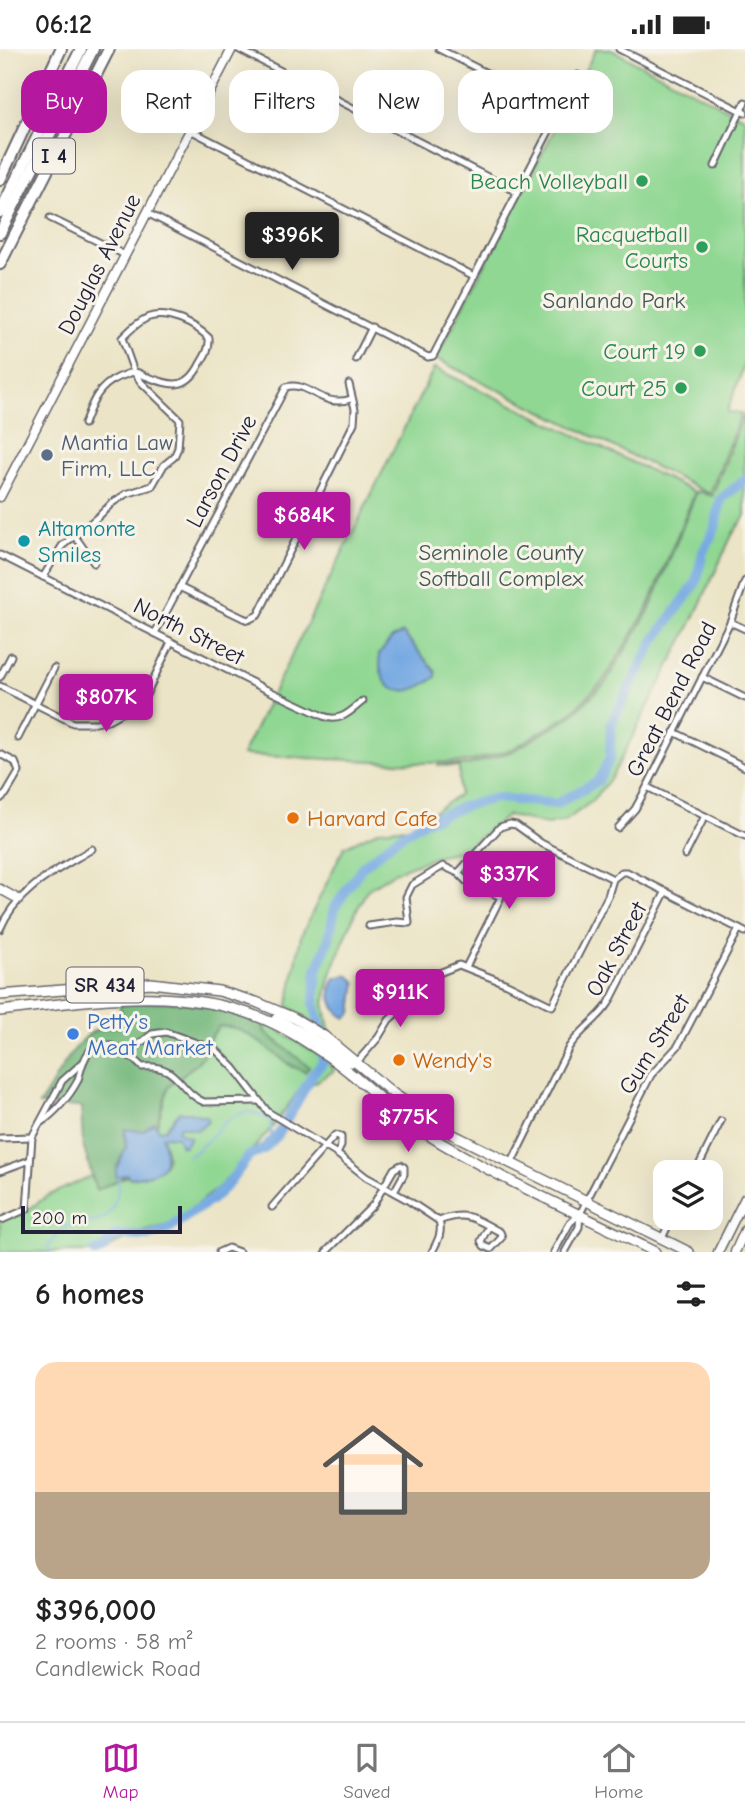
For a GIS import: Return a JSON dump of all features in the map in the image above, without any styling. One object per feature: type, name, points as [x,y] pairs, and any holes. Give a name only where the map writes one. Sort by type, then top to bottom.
[{"type":"highway","name":"I 4","points":[[0,180],[61,49]]},
{"type":"highway","points":[[0,212],[81,49]]},
{"type":"highway","points":[[0,233],[93,49]]},
{"type":"highway","name":"I 4","points":[[0,264],[109,49]]},
{"type":"main road","name":"Douglas Avenue","points":[[215,82],[232,49]]},
{"type":"main road","name":"Douglas Avenue","points":[[0,497],[188,133]]},
{"type":"main road","points":[[0,889],[18,899]]},
{"type":"main road","name":"SR 434","points":[[0,995],[130,983],[196,987],[256,1002],[310,1027],[336,1044],[394,1094],[433,1122],[511,1164],[689,1252]]},
{"type":"main road","name":"SR 434","points":[[0,1011],[131,997],[193,1000],[229,1007],[264,1019],[273,1018],[314,1044]]},
{"type":"main road","points":[[314,1044],[348,1062],[357,1062]]},
{"type":"main road","points":[[314,1044],[423,1132],[466,1157],[655,1252]]},
{"type":"main road","points":[[718,1252],[745,1198]]},
{"type":"main road","points":[[735,1252],[745,1230]]},
{"type":"street","points":[[237,49],[517,192]]},
{"type":"street","points":[[439,49],[481,70]]},
{"type":"street","points":[[620,49],[743,112]]},
{"type":"street","points":[[715,166],[743,112],[745,102]]},
{"type":"street","points":[[196,133],[474,276]]},
{"type":"street","points":[[147,213],[428,357],[433,356],[548,133]]},
{"type":"street","points":[[50,218],[125,255]]},
{"type":"street","points":[[43,577],[62,546],[112,503],[126,494],[152,486],[178,448],[180,420],[149,391],[134,372],[122,338],[140,321],[152,315],[165,314],[209,338],[210,344],[195,374],[189,380],[179,384],[166,384],[134,372],[106,383],[99,390],[84,424]]},
{"type":"street","points":[[356,359],[372,327]]},
{"type":"street","points":[[179,587],[243,618],[251,619],[258,615],[354,423],[355,409],[349,384]]},
{"type":"street","name":"Larson Drive","points":[[155,633],[286,387],[298,386],[335,402],[351,399]]},
{"type":"street","points":[[74,535],[94,563]]},
{"type":"street","name":"North Street","points":[[0,555],[261,687],[331,719],[344,717],[363,701]]},
{"type":"street","name":"Great Bend Road","points":[[618,828],[635,809],[647,787],[730,622],[745,581]]},
{"type":"street","points":[[251,619],[253,627]]},
{"type":"street","points":[[730,622],[745,629]]},
{"type":"street","points":[[0,686],[73,723],[108,720],[135,705],[146,695],[171,642]]},
{"type":"street","points":[[0,677],[11,656]]},
{"type":"street","points":[[18,738],[54,669]]},
{"type":"street","points":[[702,677],[745,698]]},
{"type":"street","points":[[674,732],[745,767]]},
{"type":"street","points":[[0,754],[15,762],[19,772],[0,799]]},
{"type":"street","points":[[647,787],[745,836]]},
{"type":"street","points":[[685,855],[705,816]]},
{"type":"street","points":[[457,873],[500,827],[510,824],[613,879]]},
{"type":"street","points":[[0,929],[18,899],[40,881],[92,849]]},
{"type":"street","points":[[369,926],[409,923],[405,897],[412,885],[443,866],[466,881],[501,897],[466,967]]},
{"type":"street","points":[[357,1062],[378,1038],[389,1020],[414,997],[425,982],[434,975],[459,965],[552,1006],[608,896],[613,879],[622,872],[627,872],[742,930]]},
{"type":"street","name":"Oak Street","points":[[511,1164],[569,1047],[609,1003],[666,891]]},
{"type":"street","name":"Gum Street","points":[[580,1214],[645,1087],[657,1068],[674,1054],[742,930]]},
{"type":"street","points":[[193,1000],[196,987]]},
{"type":"street","points":[[128,1053],[152,1034],[166,1032],[216,1050],[234,1068],[268,1112],[325,1146],[366,1177],[439,1221],[440,1235],[432,1252]]},
{"type":"street","points":[[2,1220],[27,1209],[32,1137],[62,1081],[82,1063],[93,1048],[101,1045],[117,1046],[142,1067],[154,1065],[168,1071],[177,1077],[197,1100],[259,1101]]},
{"type":"street","points":[[40,1123],[78,1081],[82,1063]]},
{"type":"street","points":[[702,1160],[721,1121]]},
{"type":"street","points":[[272,1207],[332,1136],[338,1135],[342,1141],[337,1154]]},
{"type":"street","points":[[0,1138],[32,1137]]},
{"type":"street","points":[[0,1171],[30,1160]]},
{"type":"street","points":[[326,1252],[373,1205],[394,1169],[401,1165],[404,1167],[404,1174],[394,1192]]},
{"type":"street","points":[[554,1252],[570,1223],[580,1214]]},
{"type":"street","points":[[565,1252],[579,1227],[580,1214]]},
{"type":"street","points":[[439,1221],[464,1215],[489,1226]]},
{"type":"street","points":[[662,1238],[666,1230]]},
{"type":"street","points":[[219,1252],[228,1248],[239,1252]]},
{"type":"green space","name":"Sanlando Park","points":[[596,49],[610,49],[745,118],[745,363],[727,412],[741,414],[710,494],[436,359],[553,133],[613,133],[613,70],[585,70]]},
{"type":"green space","name":"Seminole County Softball Complex","points":[[434,368],[695,492],[648,608],[603,681],[569,715],[512,749],[469,762],[417,763],[242,755]]},
{"type":"green space","points":[[744,414],[745,516],[732,535],[693,620],[611,778],[591,802],[565,821],[547,825],[508,815],[463,850],[440,855],[395,872],[367,890],[331,974],[324,1003],[330,1035],[288,1006],[301,936],[344,847],[379,830],[409,827],[459,795],[459,767],[437,765],[469,765],[513,751],[570,717],[605,683],[650,609],[697,491],[712,496]]},
{"type":"green space","points":[[119,1001],[179,1002],[228,1010],[263,1022],[265,1032],[309,1067],[305,1072],[294,1067],[253,1037],[231,1027],[219,1026],[210,1038],[206,1052],[197,1063],[168,1087],[157,1125],[154,1123],[143,1131],[124,1134],[126,1148],[117,1166],[120,1177],[129,1175],[96,1190],[83,1145],[81,1107],[39,1105],[70,1055],[86,1037],[98,1029],[122,1026]]},
{"type":"green space","points":[[264,1022],[328,1060],[334,1071],[297,1093],[270,1130],[221,1185],[172,1224],[139,1233],[99,1252],[0,1252],[0,1216],[21,1215],[47,1196],[91,1176],[96,1190],[129,1175],[130,1178],[161,1169],[167,1156],[157,1125],[168,1087],[197,1063],[206,1052],[210,1038],[219,1026],[239,1030],[248,1035],[292,1067],[285,1048],[265,1032]]},
{"type":"water","points":[[403,633],[436,672],[436,677],[425,684],[405,691],[389,686],[384,679],[379,654],[392,638]]},
{"type":"water","points":[[348,975],[356,982],[352,1013],[346,1018],[334,1006],[331,989],[335,978]]},
{"type":"water","points":[[179,1112],[208,1117],[208,1121],[197,1130],[180,1126],[177,1131],[190,1137],[185,1146],[181,1146],[177,1137],[162,1136],[165,1148],[164,1163],[156,1172],[130,1178],[127,1174],[116,1177],[116,1169],[126,1148],[125,1129],[143,1131],[154,1123],[159,1130],[165,1129]]},
{"type":"waterway","points":[[95,1252],[103,1249],[115,1235],[148,1236],[166,1230],[211,1200],[228,1184],[249,1156],[264,1149],[278,1135],[314,1072],[322,1064],[325,1042],[314,1004],[317,970],[329,939],[335,907],[362,867],[397,838],[425,821],[468,805],[496,798],[556,804],[598,781],[610,758],[611,724],[654,641],[696,583],[703,552],[715,528],[721,499],[745,480]]},
{"type":"waterway","points":[[189,1156],[226,1122],[245,1112],[271,1121],[271,1142]]},
{"type":"waterway","points":[[50,1252],[48,1246],[64,1229],[75,1224],[100,1220],[110,1213],[115,1202],[119,1177]]},
{"type":"place","name":"Beach Volleyball","points":[[642,181]]},
{"type":"place","name":"Racquetball Courts","points":[[702,247]]},
{"type":"place","name":"Court 19","points":[[700,351]]},
{"type":"place","name":"Court 25","points":[[681,388]]},
{"type":"place","name":"Mantia Law Firm, LLC","points":[[47,455]]},
{"type":"place","name":"Altamonte Smiles","points":[[24,541]]},
{"type":"place","name":"Harvard Cafe","points":[[293,818]]},
{"type":"place","name":"Petty's Meat Market","points":[[73,1034]]},
{"type":"place","name":"Wendy's","points":[[399,1060]]}]
